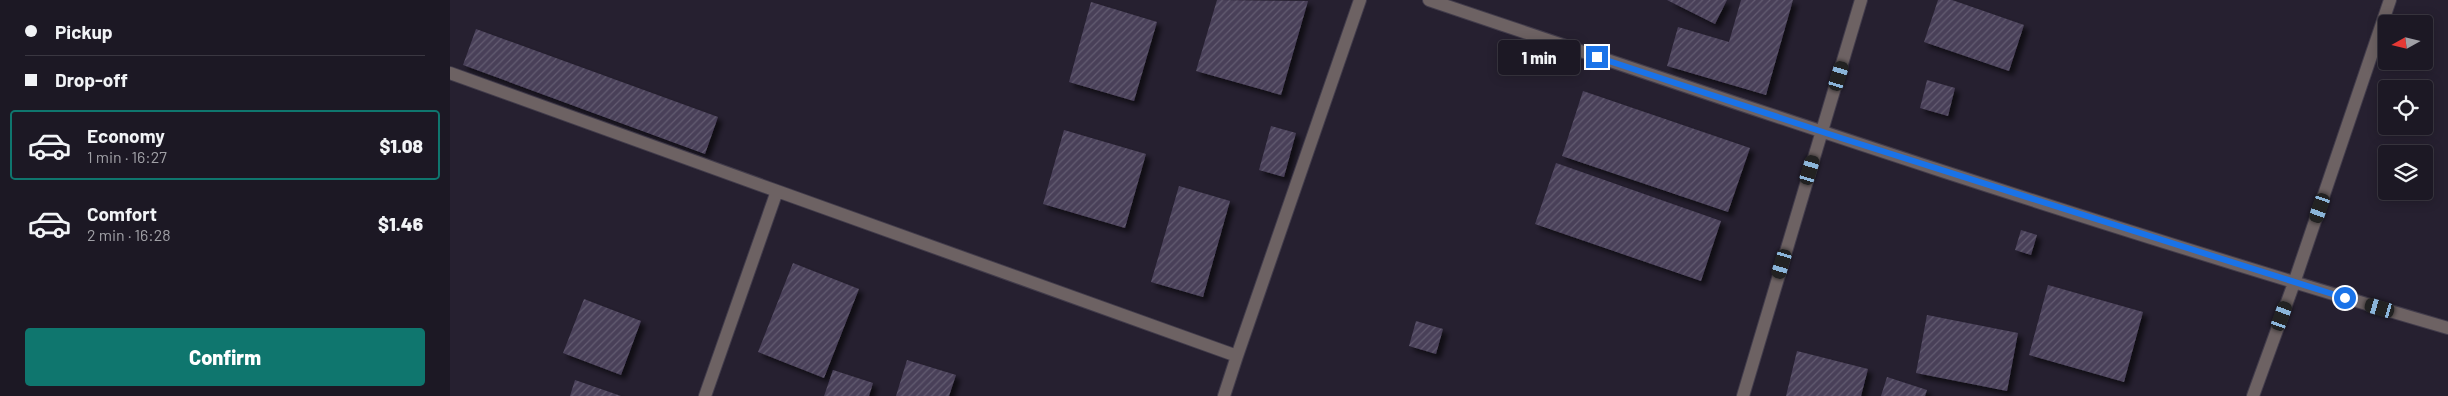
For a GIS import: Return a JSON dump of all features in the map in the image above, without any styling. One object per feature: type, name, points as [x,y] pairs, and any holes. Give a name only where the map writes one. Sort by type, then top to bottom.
[{"type":"street","points":[[1224,396],[1360,0]]},
{"type":"street","points":[[1429,0],[1822,132],[2294,283],[2448,328]]},
{"type":"street","points":[[1742,396],[1861,0]]},
{"type":"street","points":[[2253,396],[2294,283],[2390,0]]},
{"type":"street","points":[[450,73],[1237,356]]},
{"type":"street","points":[[705,396],[777,191]]},
{"type":"building","points":[[1217,0],[1308,1],[1281,95],[1196,71]]},
{"type":"building","points":[[1667,0],[1727,0],[1715,24]]},
{"type":"building","points":[[1741,0],[1793,0],[1766,95],[1667,66],[1678,27],[1729,42]]},
{"type":"building","points":[[1938,0],[1952,0],[2024,25],[2009,71],[1924,42]]},
{"type":"building","points":[[1091,2],[1157,22],[1134,101],[1069,82]]},
{"type":"building","points":[[476,29],[718,117],[705,154],[463,65]]},
{"type":"building","points":[[1927,80],[1955,88],[1948,116],[1920,108]]},
{"type":"building","points":[[1583,91],[1750,148],[1728,212],[1562,156]]},
{"type":"building","points":[[1271,126],[1296,133],[1284,177],[1259,170]]},
{"type":"building","points":[[1064,130],[1146,154],[1125,228],[1043,204]]},
{"type":"building","points":[[1556,163],[1721,221],[1701,281],[1535,224]]},
{"type":"building","points":[[1179,186],[1230,201],[1203,297],[1151,282]]},
{"type":"building","points":[[2021,230],[2037,235],[2031,255],[2015,250]]},
{"type":"building","points":[[793,263],[859,289],[824,378],[758,352]]},
{"type":"building","points":[[2048,285],[2143,312],[2124,382],[2029,355]]},
{"type":"building","points":[[584,299],[641,321],[621,375],[563,353]]},
{"type":"building","points":[[1927,315],[2018,333],[2007,391],[1916,373]]},
{"type":"building","points":[[1416,321],[1443,329],[1436,354],[1409,346]]},
{"type":"building","points":[[1797,351],[1868,369],[1861,396],[1786,396]]},
{"type":"building","points":[[907,360],[956,375],[949,396],[896,396]]},
{"type":"building","points":[[833,370],[873,383],[869,396],[824,396]]},
{"type":"building","points":[[1887,377],[1927,390],[1925,396],[1881,396]]},
{"type":"building","points":[[575,380],[621,396],[570,396]]},
{"type":"route","points":[[1597,57],[1841,138],[2345,298]]}]
